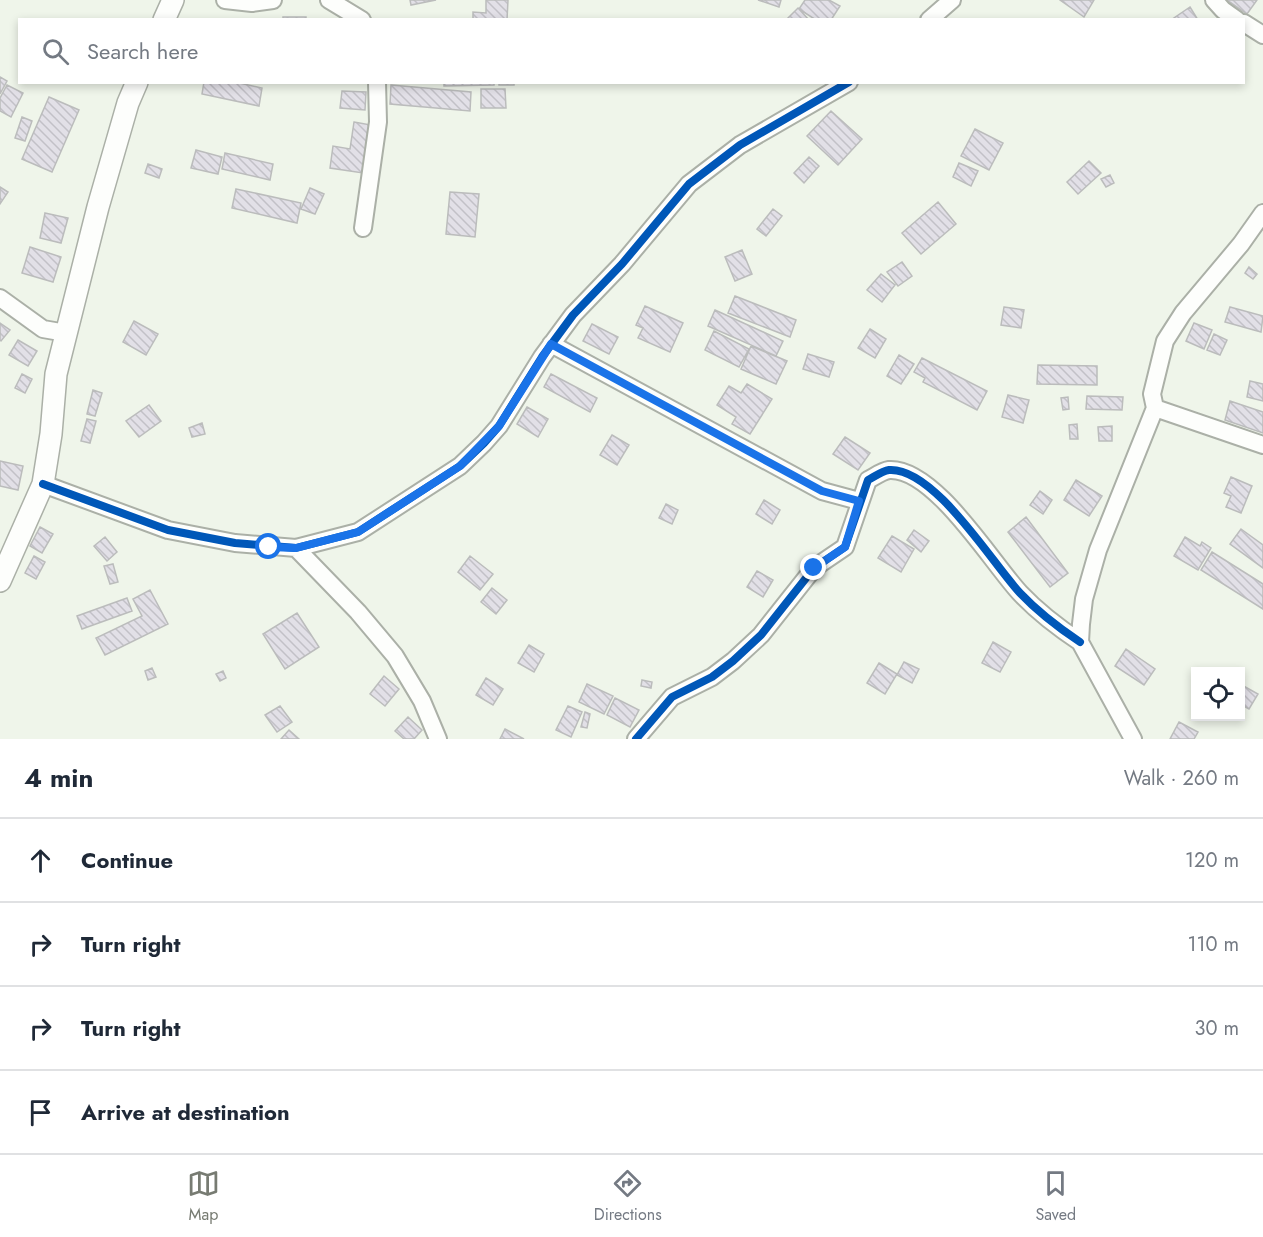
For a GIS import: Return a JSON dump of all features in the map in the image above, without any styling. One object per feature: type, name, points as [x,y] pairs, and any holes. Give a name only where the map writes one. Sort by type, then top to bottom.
[{"type":"street","points":[[165,18],[172,0]]},
{"type":"street","points":[[225,0],[252,3],[273,0]]},
{"type":"street","points":[[329,0],[359,18]]},
{"type":"street","points":[[931,18],[952,0]]},
{"type":"street","points":[[1214,0],[1234,18]]},
{"type":"street","points":[[1245,24],[1263,35]]},
{"type":"street","points":[[0,581],[18,546],[43,483],[51,434],[56,374],[98,207],[128,103],[136,84]]},
{"type":"street","points":[[363,228],[378,122],[376,84]]},
{"type":"street","points":[[43,483],[168,530],[235,543],[296,548],[358,532],[460,466],[499,426],[551,344],[573,315],[622,264],[689,184],[740,145],[846,84]]},
{"type":"street","points":[[1080,642],[1084,599],[1098,550],[1155,408],[1152,394],[1165,342],[1183,313],[1241,244],[1263,213]]},
{"type":"street","points":[[0,298],[43,329],[66,333]]},
{"type":"street","points":[[551,344],[822,491],[859,501]]},
{"type":"street","points":[[1155,408],[1263,445]]},
{"type":"street","points":[[636,739],[672,696],[712,677],[733,662],[761,635],[814,568],[845,547],[868,480],[887,470],[904,472],[946,502],[1001,566],[1020,592],[1060,629],[1080,642],[1133,739]]},
{"type":"street","points":[[296,548],[358,612],[395,656],[422,701],[438,739]]},
{"type":"building","points":[[410,0],[436,0],[411,5]]},
{"type":"building","points":[[486,0],[508,0],[507,18],[473,18],[473,12],[486,13]]},
{"type":"building","points":[[758,0],[781,0],[779,7]]},
{"type":"building","points":[[805,0],[829,0],[840,6],[832,18],[813,18],[799,9]]},
{"type":"building","points":[[1060,0],[1094,0],[1084,17]]},
{"type":"building","points":[[1227,0],[1257,0],[1247,14]]},
{"type":"building","points":[[1190,7],[1197,18],[1174,18]]},
{"type":"building","points":[[798,8],[807,18],[788,18]]},
{"type":"building","points":[[283,17],[306,17],[306,18]]},
{"type":"building","points":[[0,77],[7,81],[0,94]]},
{"type":"building","points":[[204,84],[244,84],[262,88],[259,106],[202,94]]},
{"type":"building","points":[[444,84],[494,84],[494,85],[444,86]]},
{"type":"building","points":[[7,85],[23,93],[11,117],[0,111],[0,98]]},
{"type":"building","points":[[391,85],[471,92],[470,111],[390,104]]},
{"type":"building","points":[[481,89],[505,89],[506,108],[481,108]]},
{"type":"building","points":[[342,91],[366,92],[365,110],[340,108]]},
{"type":"building","points":[[49,97],[79,110],[52,172],[22,159]]},
{"type":"building","points":[[831,111],[862,139],[838,165],[807,136]]},
{"type":"building","points":[[22,117],[32,121],[25,141],[15,138]]},
{"type":"building","points":[[354,122],[371,125],[363,173],[330,168],[333,146],[350,149]]},
{"type":"building","points":[[975,129],[1003,143],[989,170],[961,156]]},
{"type":"building","points":[[196,150],[222,157],[218,174],[191,168]]},
{"type":"building","points":[[225,153],[273,164],[270,180],[222,169]]},
{"type":"building","points":[[809,157],[819,166],[804,183],[794,173]]},
{"type":"building","points":[[1089,161],[1101,173],[1078,194],[1067,182]]},
{"type":"building","points":[[959,163],[978,171],[971,186],[953,177]]},
{"type":"building","points":[[148,164],[162,169],[159,178],[145,173]]},
{"type":"building","points":[[1110,175],[1114,183],[1106,187],[1101,179]]},
{"type":"building","points":[[0,187],[8,192],[0,204]]},
{"type":"building","points":[[310,188],[324,194],[315,214],[301,209]]},
{"type":"building","points":[[236,189],[301,203],[297,223],[232,208]]},
{"type":"building","points":[[450,192],[479,194],[475,237],[446,234]]},
{"type":"building","points":[[938,202],[956,224],[921,254],[902,233]]},
{"type":"building","points":[[773,209],[782,216],[766,236],[757,229]]},
{"type":"building","points":[[45,213],[68,218],[61,243],[40,238]]},
{"type":"building","points":[[30,247],[61,257],[53,282],[22,273]]},
{"type":"building","points":[[742,250],[752,274],[735,281],[725,257]]},
{"type":"building","points":[[902,262],[912,276],[898,286],[887,272]]},
{"type":"building","points":[[1249,267],[1257,274],[1253,279],[1245,273]]},
{"type":"building","points":[[881,274],[895,285],[882,302],[867,290]]},
{"type":"building","points":[[735,296],[796,320],[790,337],[728,313]]},
{"type":"building","points":[[645,306],[683,323],[670,352],[638,338],[643,328],[636,325]]},
{"type":"building","points":[[1004,307],[1024,310],[1021,328],[1001,325]]},
{"type":"building","points":[[1230,307],[1263,316],[1261,332],[1225,322]]},
{"type":"building","points":[[715,310],[783,341],[776,356],[708,326]]},
{"type":"building","points":[[134,321],[158,334],[146,355],[123,342]]},
{"type":"building","points":[[0,323],[10,330],[1,341],[0,340]]},
{"type":"building","points":[[1194,323],[1212,330],[1204,349],[1186,341]]},
{"type":"building","points":[[592,324],[618,337],[609,354],[583,341]]},
{"type":"building","points":[[870,329],[886,339],[875,358],[858,348]]},
{"type":"building","points":[[714,331],[749,349],[739,367],[705,350]]},
{"type":"building","points":[[1214,334],[1227,340],[1220,355],[1207,350]]},
{"type":"building","points":[[18,340],[37,351],[28,366],[9,355]]},
{"type":"building","points":[[751,346],[787,361],[776,384],[741,369]]},
{"type":"building","points":[[808,354],[834,362],[829,377],[803,369]]},
{"type":"building","points":[[899,355],[914,364],[901,384],[887,376]]},
{"type":"building","points":[[922,358],[987,391],[977,410],[923,382],[925,378],[914,372]]},
{"type":"building","points":[[1038,365],[1097,366],[1097,385],[1037,384]]},
{"type":"building","points":[[22,374],[32,379],[25,393],[15,388]]},
{"type":"building","points":[[551,374],[597,398],[590,412],[544,387]]},
{"type":"building","points":[[1250,381],[1263,384],[1263,401],[1247,397]]},
{"type":"building","points":[[747,384],[772,399],[750,434],[732,424],[736,417],[717,405],[729,386],[741,393]]},
{"type":"building","points":[[93,390],[102,393],[95,416],[87,414]]},
{"type":"building","points":[[1008,395],[1029,400],[1023,423],[1002,417]]},
{"type":"building","points":[[1087,396],[1123,397],[1122,410],[1086,409]]},
{"type":"building","points":[[1068,397],[1069,409],[1063,410],[1061,398]]},
{"type":"building","points":[[1230,401],[1263,412],[1263,433],[1225,420]]},
{"type":"building","points":[[149,405],[161,421],[139,437],[126,421]]},
{"type":"building","points":[[527,407],[548,419],[538,437],[517,424]]},
{"type":"building","points":[[87,419],[96,421],[90,443],[81,441]]},
{"type":"building","points":[[202,423],[205,434],[192,437],[189,428]]},
{"type":"building","points":[[1077,424],[1078,439],[1070,439],[1069,425]]},
{"type":"building","points":[[1112,426],[1112,441],[1099,441],[1098,427]]},
{"type":"building","points":[[612,435],[629,445],[617,465],[600,455]]},
{"type":"building","points":[[845,437],[870,453],[858,470],[833,454]]},
{"type":"building","points":[[0,461],[23,466],[18,490],[0,486]]},
{"type":"building","points":[[1231,477],[1252,486],[1241,513],[1226,507],[1231,496],[1224,493]]},
{"type":"building","points":[[1076,480],[1102,496],[1089,516],[1064,500]]},
{"type":"building","points":[[1040,491],[1052,500],[1043,514],[1030,505]]},
{"type":"building","points":[[764,500],[780,510],[772,524],[756,514]]},
{"type":"building","points":[[666,504],[678,510],[672,524],[659,518]]},
{"type":"building","points":[[1026,517],[1068,573],[1050,587],[1008,532]]},
{"type":"building","points":[[40,527],[53,534],[42,553],[30,546]]},
{"type":"building","points":[[1241,529],[1263,545],[1263,568],[1230,544]]},
{"type":"building","points":[[914,530],[929,541],[921,552],[907,540]]},
{"type":"building","points":[[892,536],[914,549],[901,572],[878,558]]},
{"type":"building","points":[[105,537],[117,552],[107,561],[94,546]]},
{"type":"building","points":[[1185,537],[1200,546],[1202,542],[1211,548],[1198,570],[1174,556]]},
{"type":"building","points":[[1212,552],[1263,584],[1263,609],[1201,570]]},
{"type":"building","points":[[34,556],[45,562],[36,579],[25,573]]},
{"type":"building","points":[[470,556],[493,574],[480,590],[458,572]]},
{"type":"building","points":[[113,564],[118,582],[110,584],[104,566]]},
{"type":"building","points":[[757,571],[773,580],[763,597],[747,587]]},
{"type":"building","points":[[492,588],[507,600],[496,614],[481,602]]},
{"type":"building","points":[[150,590],[168,624],[105,655],[96,638],[142,616],[133,599]]},
{"type":"building","points":[[127,598],[132,611],[82,629],[77,616]]},
{"type":"building","points":[[297,613],[319,647],[285,669],[263,634]]},
{"type":"building","points":[[993,642],[1011,652],[1000,672],[982,663]]},
{"type":"building","points":[[529,645],[544,654],[534,672],[518,663]]},
{"type":"building","points":[[1126,649],[1155,669],[1144,685],[1115,666]]},
{"type":"building","points":[[904,662],[919,669],[912,683],[897,675]]},
{"type":"building","points":[[879,663],[897,674],[885,694],[867,683]]},
{"type":"building","points":[[152,668],[156,677],[148,680],[145,671]]},
{"type":"building","points":[[223,671],[226,678],[220,681],[216,674]]},
{"type":"building","points":[[384,676],[399,689],[385,706],[370,694]]},
{"type":"building","points":[[486,678],[503,689],[493,705],[476,695]]},
{"type":"building","points":[[642,680],[652,682],[651,688],[641,686]]},
{"type":"building","points":[[587,684],[613,696],[604,714],[579,702]]},
{"type":"building","points":[[1245,687],[1258,694],[1249,709],[1245,707]]},
{"type":"building","points":[[615,698],[639,710],[630,727],[607,715]]},
{"type":"building","points":[[280,706],[292,722],[277,732],[265,715]]},
{"type":"building","points":[[568,706],[582,712],[571,737],[556,730]]},
{"type":"building","points":[[585,712],[590,714],[587,728],[581,727]]},
{"type":"building","points":[[408,717],[422,730],[414,739],[404,739],[395,731]]},
{"type":"building","points":[[1179,722],[1198,732],[1194,739],[1170,739]]},
{"type":"building","points":[[505,729],[524,739],[500,739]]},
{"type":"building","points":[[289,730],[299,739],[281,739]]},
{"type":"cycle path","points":[[43,484],[168,530],[235,543],[296,548],[358,532],[460,466],[484,443],[499,426],[542,357],[573,315],[622,264],[689,184],[740,145],[846,84]]},
{"type":"cycle path","points":[[636,739],[672,697],[712,677],[733,661],[761,635],[814,568],[845,547],[868,480],[889,470],[906,473],[925,484],[943,500],[1020,593],[1048,619],[1080,642]]},
{"type":"route","points":[[269,547],[296,548],[358,532],[460,466],[499,426],[551,344],[822,491],[859,501],[854,525],[845,547],[832,558],[814,568]]}]
